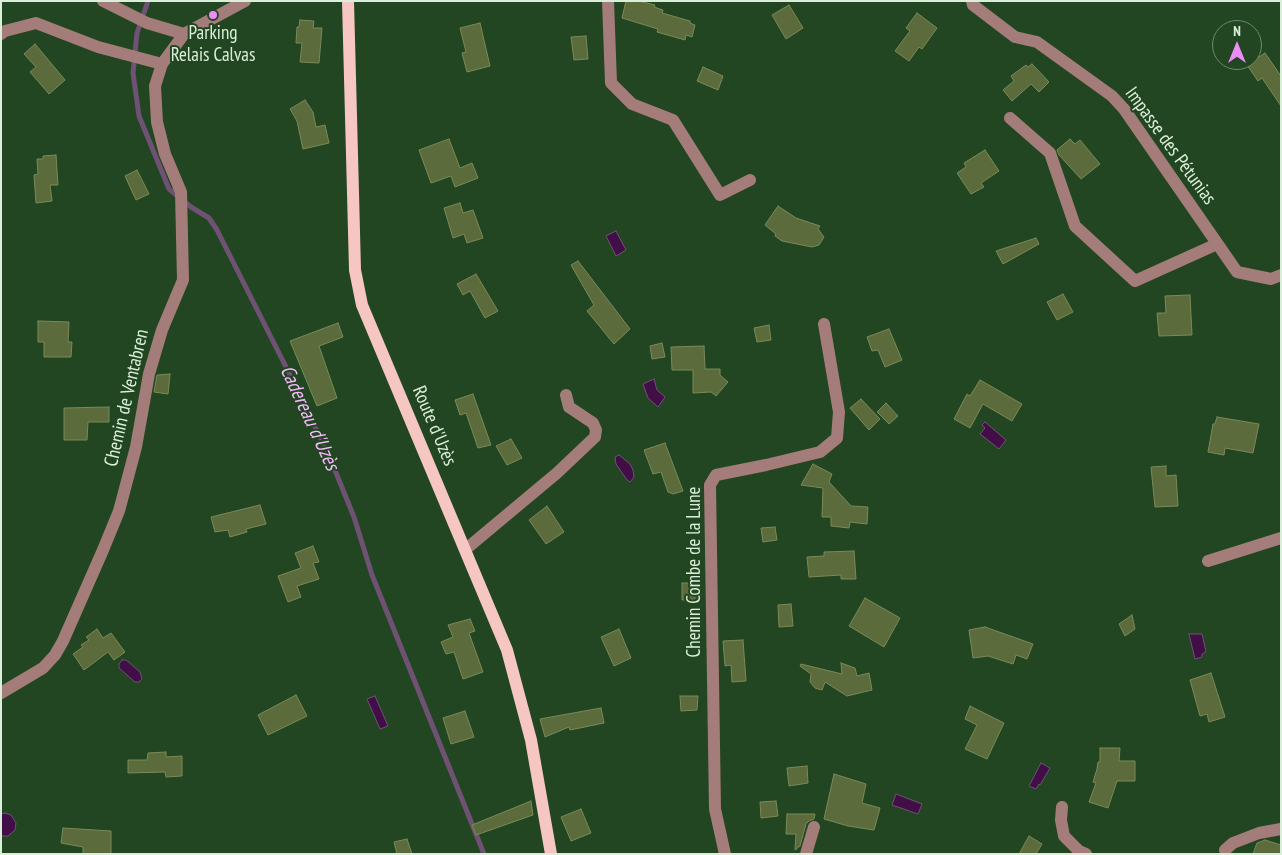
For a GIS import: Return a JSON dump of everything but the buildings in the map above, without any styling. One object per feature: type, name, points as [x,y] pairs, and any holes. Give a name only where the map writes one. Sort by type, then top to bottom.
[{"type":"main road","name":"Route d'Uzès","points":[[348,1],[355,270],[362,305],[466,549],[506,650],[531,740],[552,854]]},
{"type":"street","points":[[104,1],[141,20],[184,34]]},
{"type":"street","name":"Chemin de Ventabren","points":[[1,693],[43,668],[63,641],[119,511],[136,447],[149,374],[162,330],[183,280],[181,192],[166,154],[157,122],[155,86],[162,64],[184,34],[245,1]]},
{"type":"street","points":[[608,1],[611,83],[632,104],[673,120],[720,195],[750,180]]},
{"type":"street","name":"Impasse des Pétunias","points":[[972,1],[973,5],[1015,37],[1037,42],[1112,96],[1124,109],[1237,272],[1271,279],[1281,275]]},
{"type":"street","points":[[1,34],[5,31],[36,23],[98,47],[162,64]]},
{"type":"street","points":[[1010,118],[1050,153],[1075,226],[1135,281],[1217,244]]},
{"type":"street","name":"Chemin Combe de la Lune","points":[[725,854],[715,809],[710,485],[716,475],[820,452],[837,438],[839,412],[824,324]]},
{"type":"street","points":[[466,549],[557,473],[596,437],[593,423],[569,407],[566,395]]},
{"type":"street","points":[[1208,561],[1281,538]]},
{"type":"street","points":[[1062,807],[1061,820],[1064,836],[1079,851],[1086,854]]},
{"type":"street","points":[[806,854],[814,827]]},
{"type":"street","points":[[1222,853],[1233,843],[1258,833],[1281,829]]},
{"type":"shaded area","points":[[616,231],[626,250],[616,256],[606,236]]},
{"type":"shaded area","points":[[654,379],[657,390],[665,397],[658,407],[648,398],[643,384]]},
{"type":"shaded area","points":[[985,422],[1006,440],[999,449],[980,434],[985,428],[982,425]]},
{"type":"shaded area","points":[[619,455],[630,464],[633,470],[634,477],[630,482],[616,464],[615,457]]},
{"type":"shaded area","points":[[1189,634],[1202,634],[1206,652],[1202,654],[1202,657],[1195,659]]},
{"type":"shaded area","points":[[122,660],[126,660],[140,672],[142,679],[139,682],[135,682],[119,668]]},
{"type":"shaded area","points":[[375,696],[388,726],[380,729],[367,699]]},
{"type":"shaded area","points":[[1041,763],[1050,768],[1036,789],[1029,786]]},
{"type":"shaded area","points":[[896,794],[922,804],[918,814],[892,805]]},
{"type":"shaded area","points":[[1,814],[11,815],[16,823],[15,830],[8,836],[1,836]]},
{"type":"waterway","name":"Cadereau d'Uzès","points":[[148,1],[137,33],[133,73],[139,116],[169,189],[191,207],[209,218],[217,230],[330,458],[354,517],[372,575],[484,854]]},
{"type":"place","name":"Parking Relais Calvas","points":[[213,15]]}]
